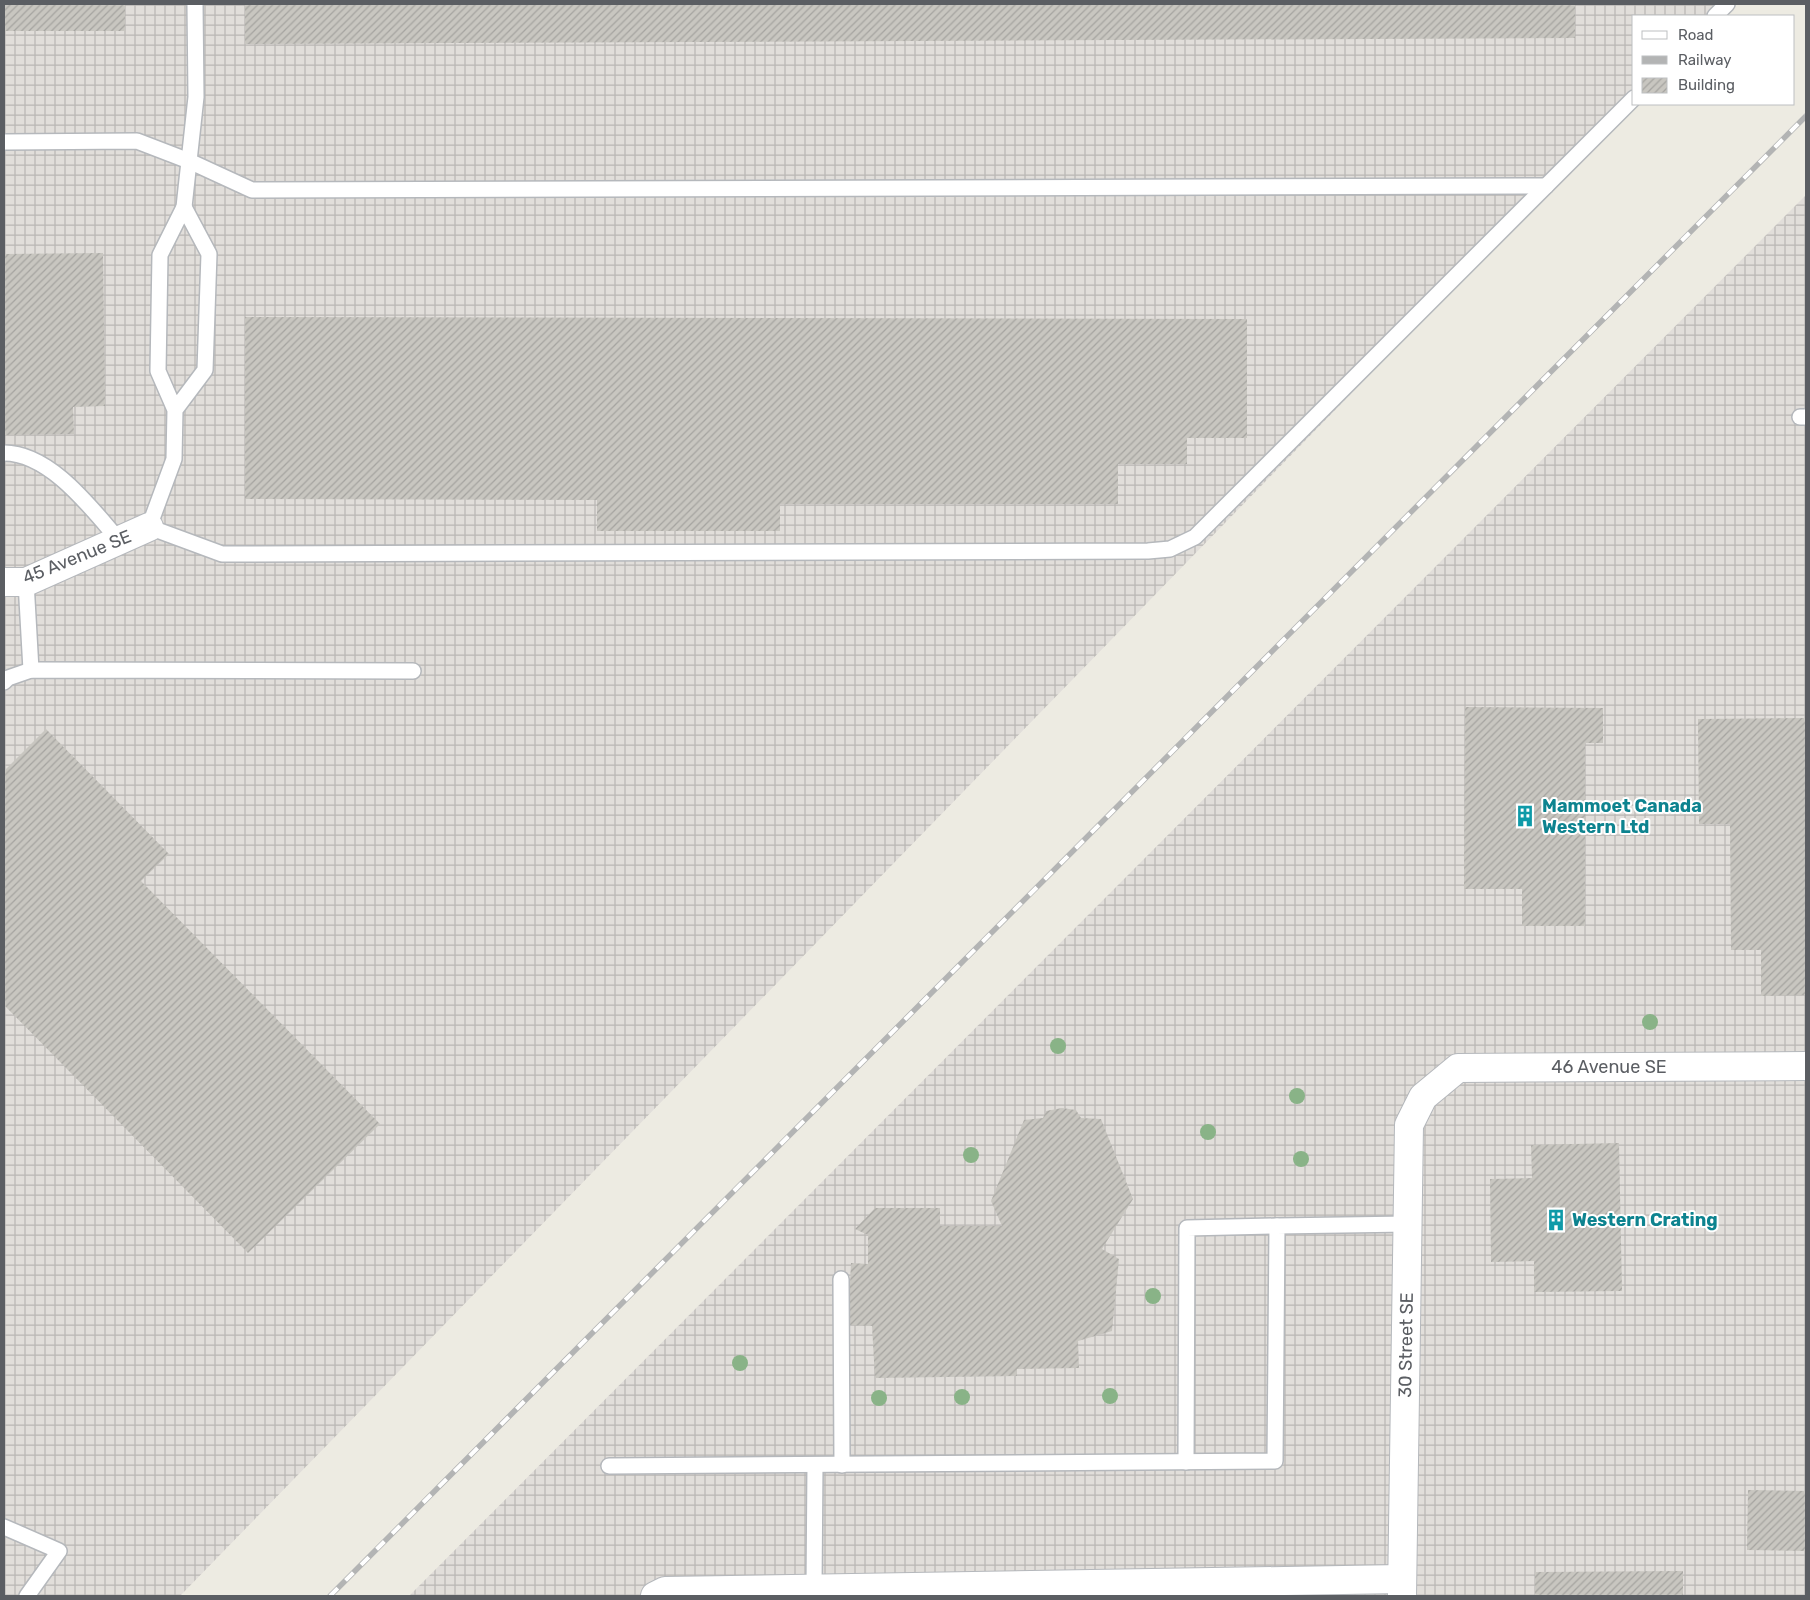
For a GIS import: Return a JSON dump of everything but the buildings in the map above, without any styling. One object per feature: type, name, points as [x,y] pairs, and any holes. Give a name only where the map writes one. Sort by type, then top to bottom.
[{"type":"street","name":"45 Avenue SE","points":[[15,582],[149,527]]},
{"type":"street","name":"46 Avenue SE","points":[[1423,1097],[1458,1068],[1806,1066]]},
{"type":"street","name":"30 Street SE","points":[[1402,1588],[1409,1125],[1423,1097]]},
{"type":"street","points":[[655,1596],[666,1591],[814,1588],[1402,1588]]},
{"type":"lane","points":[[195,4],[196,97],[184,207],[160,255],[158,371],[175,410],[174,459],[149,527],[222,554],[1138,551],[1170,549],[1195,537],[1632,100]]},
{"type":"lane","points":[[1716,15],[1727,4]]},
{"type":"lane","points":[[4,142],[137,141],[252,190],[1546,186]]},
{"type":"lane","points":[[175,410],[205,370],[209,254],[184,207]]},
{"type":"lane","points":[[4,453],[35,461],[71,486],[118,539]]},
{"type":"lane","points":[[15,582],[30,670]]},
{"type":"lane","points":[[4,682],[8,678],[30,670],[413,671]]},
{"type":"lane","points":[[1186,1462],[1187,1228],[1408,1224]]},
{"type":"lane","points":[[609,1466],[1276,1461],[1277,1226]]},
{"type":"lane","points":[[841,1279],[842,1465]]},
{"type":"lane","points":[[814,1588],[815,1465]]},
{"type":"lane","points":[[4,1527],[59,1551],[27,1596]]},
{"type":"shaded area","points":[[4,4],[1730,4],[1719,15],[1632,15],[1632,105],[180,1596],[4,1596]]},
{"type":"shaded area","points":[[1806,195],[1806,1596],[409,1596],[1130,873]]},
{"type":"railway","points":[[330,1596],[1806,116]]},
{"type":"place","name":"Mammoet Canada Western Ltd","points":[[1525,816]]},
{"type":"place","name":"Western Crating","points":[[1556,1220]]}]
